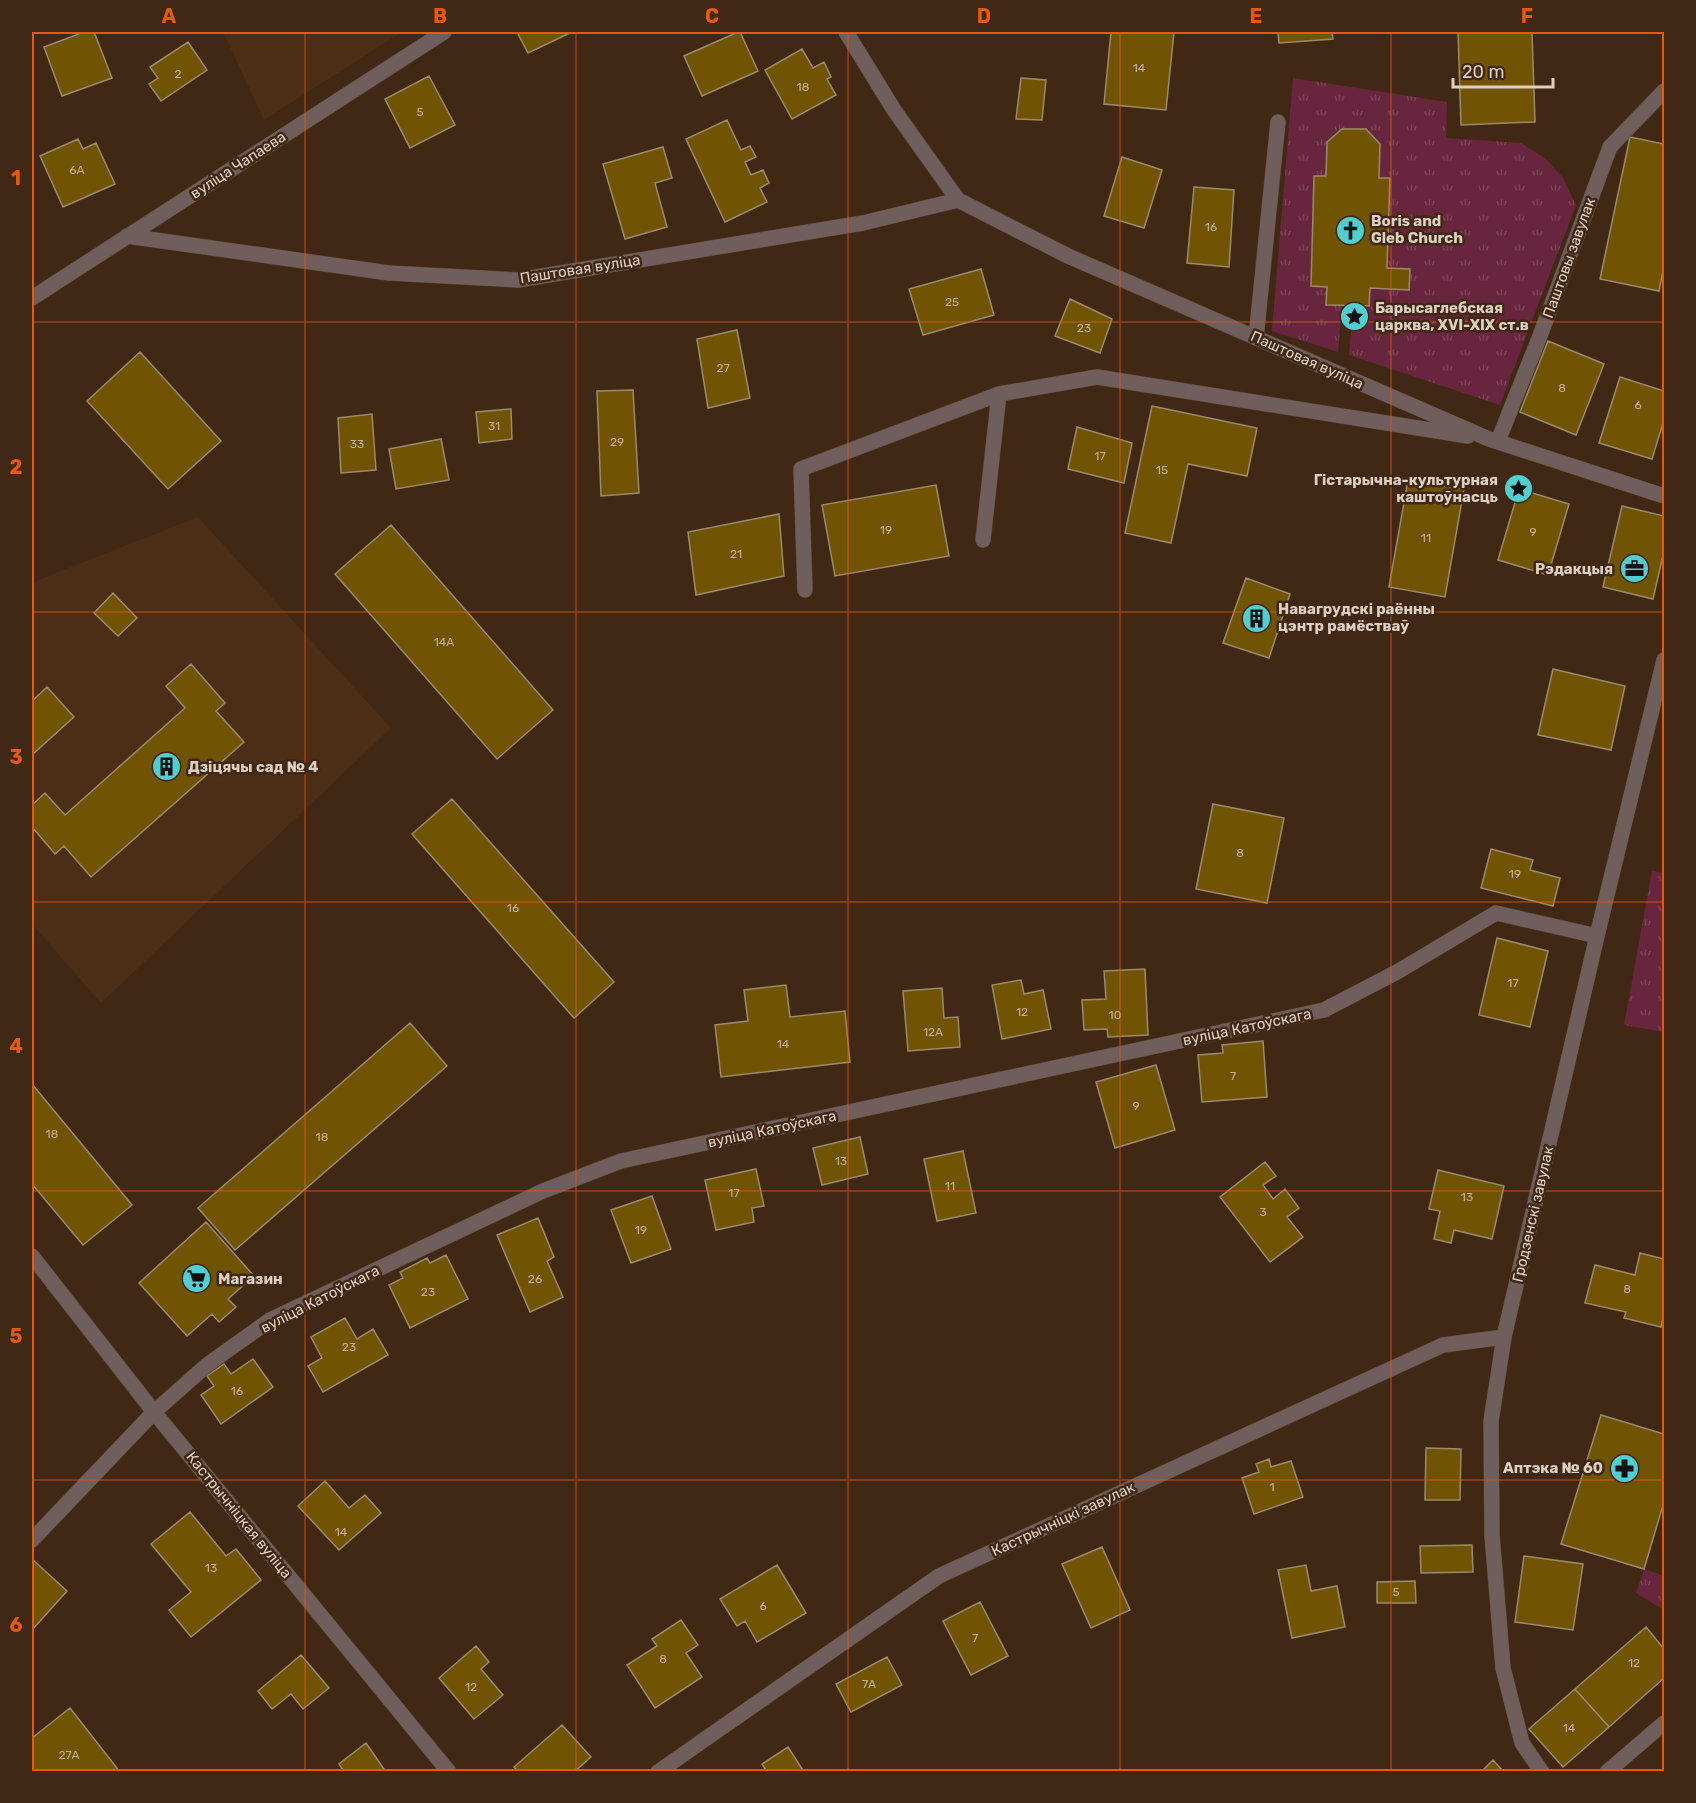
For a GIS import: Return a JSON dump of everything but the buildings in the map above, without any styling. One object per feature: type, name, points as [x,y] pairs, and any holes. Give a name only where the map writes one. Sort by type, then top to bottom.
[{"type":"street","name":"вуліца Чапаева","points":[[32,298],[444,32]]},
{"type":"street","name":"Паштовая вуліца","points":[[846,32],[894,110],[958,200],[1068,255],[1493,440],[1665,496]]},
{"type":"street","name":"Паштовы завулак","points":[[1493,440],[1540,336],[1610,147],[1665,92]]},
{"type":"street","points":[[1256,338],[1278,122]]},
{"type":"street","name":"Паштовая вуліца","points":[[127,236],[389,273],[518,280],[863,223],[958,200]]},
{"type":"street","points":[[806,590],[801,469],[999,394],[1097,377],[1493,440]]},
{"type":"street","points":[[982,540],[999,394]]},
{"type":"street","name":"Гродзенскі завулак","points":[[1542,1772],[1522,1743],[1503,1668],[1492,1534],[1491,1421],[1504,1337],[1597,936],[1665,660]]},
{"type":"street","name":"вуліца Катоўскага","points":[[32,1540],[154,1412],[207,1365],[270,1320],[543,1191],[621,1161],[1324,1011],[1397,972],[1496,913],[1597,936]]},
{"type":"street","name":"Кастрычніцкая вуліца","points":[[32,1256],[154,1412],[449,1772]]},
{"type":"street","name":"Кастрычніцкі завулак","points":[[658,1772],[939,1576],[1443,1345],[1504,1337]]},
{"type":"street","points":[[1607,1772],[1665,1723]]},
{"type":"shaded area","points":[[223,32],[402,32],[264,120]]},
{"type":"shaded area","points":[[198,517],[391,728],[101,1003],[32,924],[32,586],[38,580]]},
{"type":"green space","points":[[1293,78],[1447,102],[1446,138],[1521,143],[1547,160],[1563,178],[1576,205],[1500,405],[1349,355],[1353,306],[1370,288],[1409,290],[1410,269],[1387,268],[1390,179],[1379,178],[1380,144],[1366,129],[1342,129],[1327,142],[1326,176],[1314,176],[1311,286],[1327,287],[1326,305],[1342,305],[1338,352],[1272,331]]},
{"type":"green space","points":[[1652,871],[1664,873],[1664,1032],[1624,1025]]},
{"type":"green space","points":[[1644,1569],[1664,1576],[1664,1610],[1636,1593]]},
{"type":"place","name":"Boris and Gleb Church","points":[[1350,230]]},
{"type":"place","name":"Барысаглебская царква, XVI-XIX ст.в","points":[[1354,317]]},
{"type":"place","name":"Гістарычна-культурная каштоўнасць","points":[[1519,489]]},
{"type":"place","name":"Рэдакцыя","points":[[1634,569]]},
{"type":"place","name":"Навагрудскі раённы цэнтр рамёстваў","points":[[1257,618]]},
{"type":"place","name":"Дзіцячы сад № 4","points":[[167,767]]},
{"type":"place","name":"Магазин","points":[[197,1279]]},
{"type":"place","name":"Аптэка № 60","points":[[1624,1468]]}]
